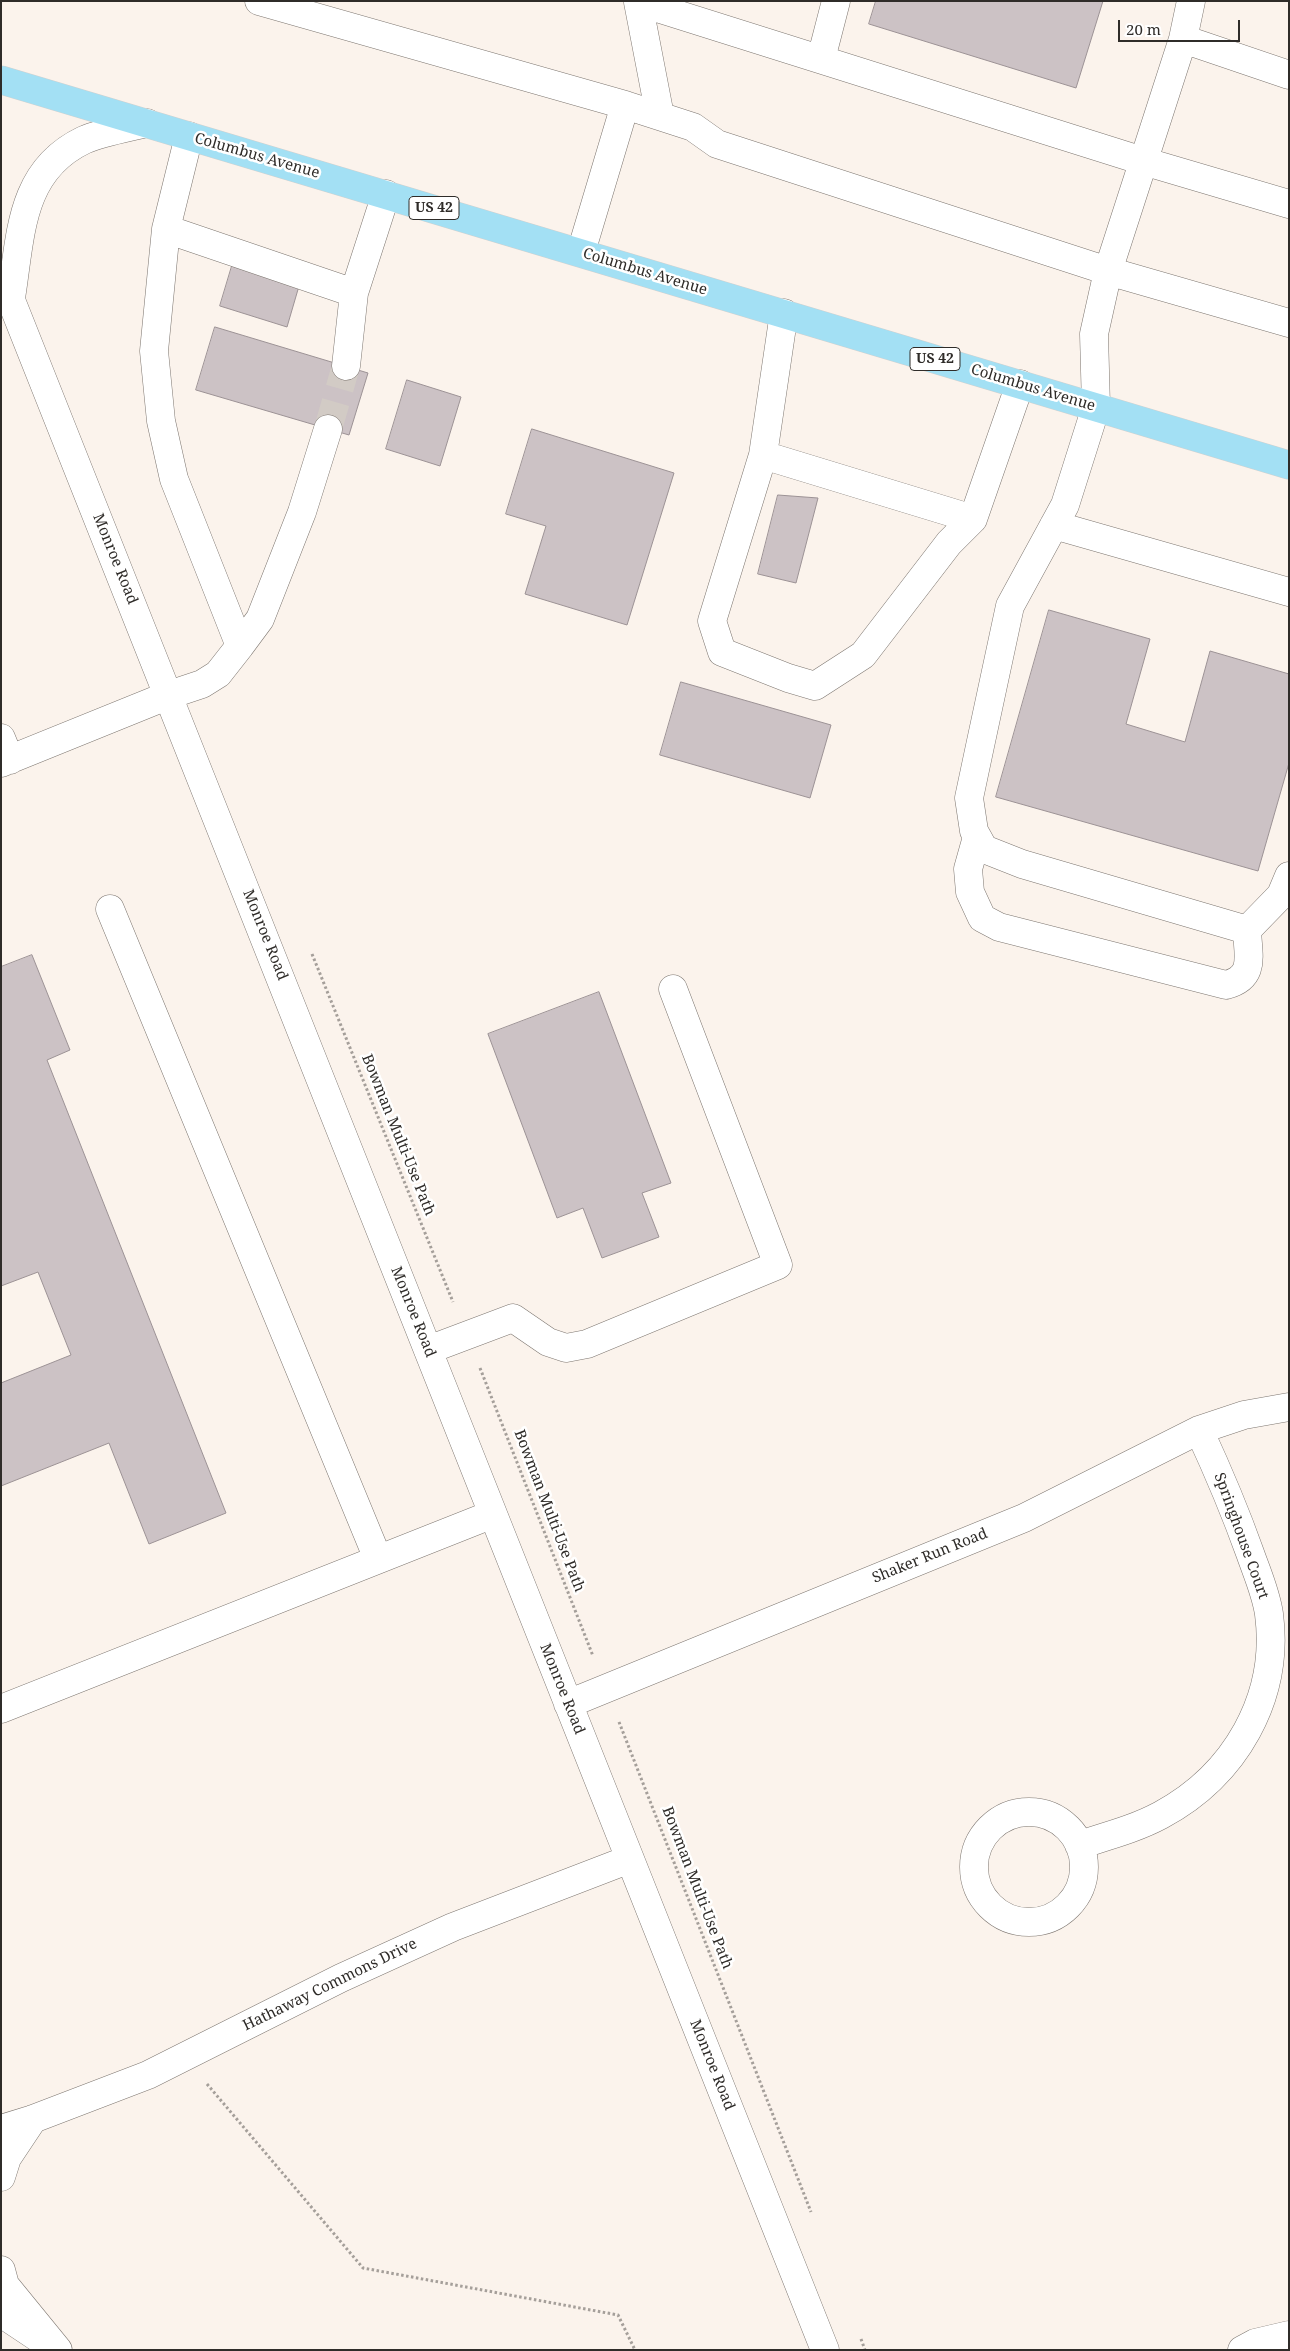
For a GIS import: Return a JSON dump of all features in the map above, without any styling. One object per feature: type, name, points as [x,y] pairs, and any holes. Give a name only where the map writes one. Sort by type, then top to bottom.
[{"type":"main road","name":"Columbus Avenue","points":[[1,80],[1289,465]]},
{"type":"street","points":[[259,1],[313,9],[625,105],[693,127],[717,144],[1108,271],[1289,323]]},
{"type":"street","points":[[820,59],[836,1]]},
{"type":"street","points":[[1191,1],[1183,39],[1108,271],[1094,334],[1096,407],[1065,505],[1010,606],[969,798],[977,837],[984,849],[1022,864],[1247,930]]},
{"type":"street","points":[[660,116],[638,2],[1143,161],[1289,204]]},
{"type":"street","points":[[1183,39],[1289,75]]},
{"type":"street","points":[[581,252],[625,105]]},
{"type":"street","points":[[6,286],[26,207],[41,174],[51,162],[84,140],[147,123]]},
{"type":"street","points":[[189,136],[166,229],[154,351],[160,421],[174,479],[240,646]]},
{"type":"street","points":[[346,366],[354,294],[386,194]]},
{"type":"street","points":[[166,229],[354,294]]},
{"type":"street","name":"Monroe Road","points":[[6,286],[825,2350]]},
{"type":"street","points":[[784,313],[762,455],[712,622],[722,652],[788,678],[815,686],[863,655],[949,543],[973,519],[1020,384]]},
{"type":"street","points":[[4,754],[202,684],[218,674],[260,619],[302,512],[328,429]]},
{"type":"street","points":[[762,455],[973,519]]},
{"type":"street","points":[[1054,525],[1289,592]]},
{"type":"street","points":[[977,837],[968,869],[970,892],[982,918],[999,927],[1226,985],[1236,982],[1245,976],[1249,963],[1247,930],[1281,895],[1289,876]]},
{"type":"street","points":[[110,909],[378,1559]]},
{"type":"street","points":[[428,1350],[513,1318],[548,1342],[566,1348],[587,1344],[778,1265],[674,989]]},
{"type":"street","name":"Shaker Run Road","points":[[568,1704],[1024,1518],[1199,1430],[1244,1415],[1289,1407]]},
{"type":"street","name":"Springhouse Court","points":[[1079,1845],[1134,1828],[1188,1798],[1211,1779],[1232,1756],[1249,1731],[1261,1702],[1269,1673],[1271,1651],[1269,1613],[1261,1583],[1230,1498],[1199,1430]]},
{"type":"street","points":[[1,1709],[493,1514]]},
{"type":"street","name":"Hathaway Commons Drive","points":[[1,2129],[33,2119],[148,2075],[341,1978],[453,1927],[630,1859]]},
{"type":"street","points":[[1,2177],[7,2158],[33,2119]]},
{"type":"street","points":[[1,2270],[5,2285],[56,2350]]},
{"type":"street","points":[[1,2312],[56,2350]]},
{"type":"street","points":[[1242,2350],[1255,2343],[1289,2335]]},
{"type":"path","name":"Bowman Multi-Use Path","points":[[310,950],[467,1335],[815,2221]]},
{"type":"path","points":[[184,2057],[363,2268],[618,2315],[635,2350]]},
{"type":"path","points":[[858,2331],[866,2350]]},
{"type":"building","points":[[876,1],[1103,1],[1076,88],[869,24]]},
{"type":"building","points":[[232,266],[299,286],[287,327],[220,306]]},
{"type":"building","points":[[215,327],[368,373],[349,435],[196,390]]},
{"type":"building","points":[[407,380],[461,397],[440,466],[386,449]]},
{"type":"building","points":[[532,429],[674,473],[627,625],[525,594],[546,526],[506,514]]},
{"type":"building","points":[[778,495],[818,498],[796,583],[758,574]]},
{"type":"building","points":[[1049,610],[1150,639],[1126,724],[1185,742],[1210,651],[1289,674],[1289,763],[1258,871],[996,797]]},
{"type":"building","points":[[681,682],[831,725],[810,798],[660,755]]},
{"type":"building","points":[[32,955],[70,1050],[47,1060],[226,1513],[149,1544],[109,1443],[1,1486],[1,1383],[71,1355],[38,1272],[1,1286],[1,967]]},
{"type":"building","points":[[599,992],[671,1183],[642,1193],[659,1237],[602,1258],[583,1208],[557,1218],[488,1034]]},
{"type":"tunnel","points":[[328,429],[346,366]]}]
